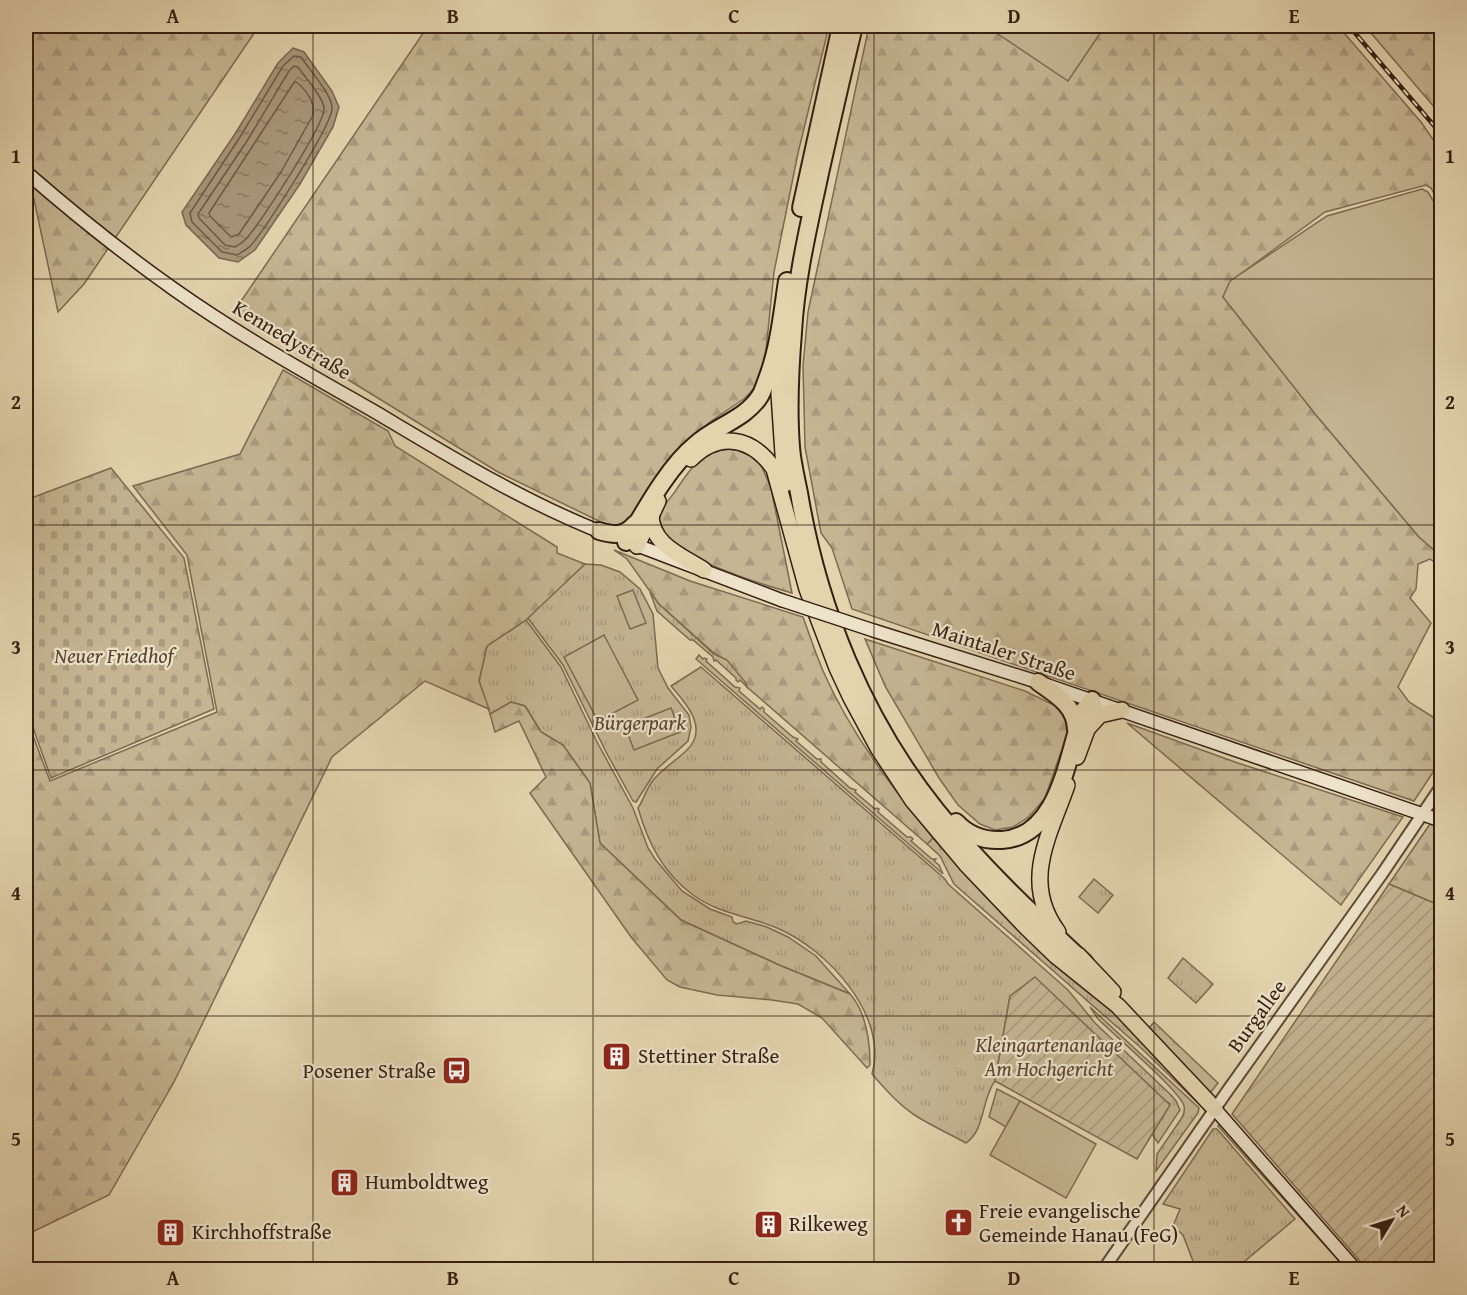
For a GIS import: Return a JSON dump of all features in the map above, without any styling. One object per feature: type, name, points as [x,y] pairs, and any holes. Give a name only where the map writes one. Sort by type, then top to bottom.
[{"type":"highway","points":[[632,544],[678,463],[694,445],[742,414],[760,396],[771,367],[781,328],[797,225],[841,26]]},
{"type":"highway","points":[[854,26],[808,230],[793,332],[791,447],[802,516],[812,558],[841,645],[868,706],[908,772],[974,856],[1128,1007],[1165,1058]]},
{"type":"highway","points":[[781,328],[778,394],[783,466],[791,528]]},
{"type":"highway","points":[[599,531],[610,534],[630,530],[647,514],[692,457],[709,445],[731,441],[746,444],[760,452],[774,469],[807,589],[837,668],[878,748],[914,801],[966,864],[1026,927],[1069,967],[1118,1006],[1215,1109]]},
{"type":"highway","points":[[647,514],[657,537],[704,570]]},
{"type":"highway","points":[[1038,682],[1064,701],[1071,709],[1081,731]]},
{"type":"highway","points":[[1085,963],[1052,923],[1040,896],[1039,887],[1040,866],[1081,731],[1083,711],[1092,700]]},
{"type":"highway","points":[[908,772],[972,836],[992,841],[1017,838],[1032,830],[1048,813],[1081,731],[1100,715],[1122,710]]},
{"type":"main road","name":"Kennedystraße","points":[[26,172],[142,266],[231,326],[432,446],[558,512]]},
{"type":"main road","name":"Maintaler Straße","points":[[558,512],[599,531],[781,600],[1122,710],[1442,821]]},
{"type":"main road","points":[[1215,1109],[1356,1269]]},
{"type":"street","name":"Burgallee","points":[[1103,1269],[1369,894],[1442,784]]},
{"type":"green space","points":[[26,26],[259,26],[84,284],[58,312],[26,162]]},
{"type":"green space","points":[[428,26],[829,26],[798,153],[774,272],[765,360],[759,383],[745,398],[710,422],[691,440],[630,522],[622,525],[607,525],[498,472],[295,347],[233,313]]},
{"type":"green space","points":[[869,26],[1338,26],[1421,122],[1441,151],[1441,206],[1431,188],[1426,185],[1325,212],[1231,281],[1223,297],[1316,415],[1419,537],[1441,556],[1441,567],[1430,559],[1418,564],[1416,589],[1410,598],[1431,623],[1398,687],[1409,702],[1441,722],[1441,760],[1414,801],[852,609],[832,548],[821,533],[805,447],[803,366],[808,312]]},
{"type":"green space","points":[[986,26],[1105,26],[1068,81]]},
{"type":"green space","points":[[1365,26],[1441,26],[1441,115]]},
{"type":"green space","points":[[1422,189],[1428,192],[1441,214],[1441,556],[1419,537],[1316,415],[1223,297],[1230,281],[1327,216]]},
{"type":"green space","points":[[283,370],[388,431],[395,446],[557,547],[557,553],[585,564],[526,620],[487,646],[479,681],[489,709],[425,681],[332,757],[174,1082],[109,1195],[26,1235],[26,717],[50,781],[217,712],[187,555],[133,486],[240,454]]},
{"type":"green space","points":[[725,449],[738,450],[751,456],[761,465],[771,488],[792,593],[741,577],[700,560],[669,540],[661,530],[659,519],[662,510],[689,472],[707,455]]},
{"type":"green space","name":"Neuer Friedhof","points":[[111,468],[184,558],[214,709],[51,778],[26,708],[26,500]]},
{"type":"green space","points":[[614,550],[690,581],[803,617],[824,673],[847,717],[888,779],[933,838],[927,844],[747,687],[727,660],[715,654],[659,604],[627,559]]},
{"type":"green space","name":"Bürgerpark","points":[[585,564],[601,565],[620,572],[640,589],[653,614],[658,668],[668,688],[689,715],[691,727],[688,741],[657,769],[636,802],[633,801],[606,752],[563,665],[527,617]]},
{"type":"green space","points":[[633,590],[646,623],[630,629],[617,596]]},
{"type":"green space","points":[[650,592],[659,604],[714,654],[728,660],[747,687],[740,680],[738,682],[716,660],[714,661],[713,657],[657,611]]},
{"type":"green space","points":[[526,620],[561,667],[596,740],[633,808],[648,848],[682,891],[710,909],[732,917],[733,922],[737,924],[746,921],[767,927],[788,937],[816,956],[850,994],[779,965],[681,920],[600,843],[590,783],[563,745],[541,732],[525,706],[511,702],[490,714],[479,681],[487,646]]},
{"type":"green space","points":[[604,635],[638,700],[598,721],[564,657]]},
{"type":"green space","points":[[865,639],[1025,691],[1060,708],[1071,723],[1045,798],[1029,817],[1013,827],[995,830],[980,824],[958,805],[939,778],[885,686]]},
{"type":"green space","points":[[699,655],[707,659],[706,661],[735,687],[740,688],[739,691],[760,709],[762,707],[764,712],[798,739],[796,741],[817,759],[821,759],[821,762],[850,788],[856,790],[855,792],[875,809],[879,809],[878,812],[907,837],[911,837],[913,839],[911,841],[932,859],[936,859],[934,861],[939,865],[943,874],[696,659]]},
{"type":"green space","points":[[701,667],[945,879],[1068,990],[1095,1023],[1171,1095],[1180,1110],[1158,1143],[1152,1134],[1170,1104],[1010,996],[995,1081],[987,1096],[977,1130],[966,1143],[928,1123],[904,1107],[872,1074],[875,1052],[871,1030],[863,1008],[850,987],[834,968],[796,938],[777,928],[713,906],[693,895],[673,877],[652,845],[638,808],[654,779],[693,743],[696,725],[693,717],[689,708],[671,686]]},
{"type":"green space","points":[[511,702],[525,706],[541,732],[563,745],[590,783],[600,843],[681,920],[779,965],[850,994],[860,1009],[866,1028],[870,1056],[870,1065],[867,1068],[822,1018],[798,1004],[717,995],[680,987],[667,980],[631,937],[530,793],[546,777],[519,721],[495,732],[490,714]]},
{"type":"green space","points":[[671,708],[680,732],[634,750],[625,726]]},
{"type":"green space","points":[[1127,723],[1235,762],[1403,817],[1341,905]]},
{"type":"green space","points":[[1430,824],[1441,828],[1441,906],[1389,884]]},
{"type":"green space","points":[[933,838],[984,895],[1036,945],[1101,996],[1203,1103],[1201,1106],[1140,1047],[954,884],[940,856],[927,844]]},
{"type":"green space","points":[[1094,879],[1113,895],[1098,913],[1079,897]]},
{"type":"green space","points":[[1389,884],[1441,906],[1441,1269],[1367,1269],[1232,1114]]},
{"type":"green space","points":[[1183,958],[1213,984],[1196,1003],[1168,978]]},
{"type":"green space","name":"Kleingartenanlage Am Hochgericht","points":[[1035,977],[1170,1105],[1137,1159],[995,1081],[1010,996]]},
{"type":"green space","points":[[1090,1007],[1199,1108],[1198,1113],[1156,1171],[1157,1154],[1182,1117],[1184,1106],[1171,1088],[1098,1019]]},
{"type":"green space","points":[[1154,1022],[1218,1083],[1210,1093],[1149,1028]]},
{"type":"green space","points":[[997,1089],[1020,1101],[1006,1127],[989,1117]]},
{"type":"green space","points":[[1020,1101],[1096,1144],[1066,1198],[990,1155]]},
{"type":"green space","points":[[1220,1124],[1350,1269],[1346,1269],[1218,1126]]},
{"type":"green space","points":[[1213,1129],[1217,1129],[1295,1219],[1245,1261],[1252,1269],[1196,1269],[1183,1235],[1173,1226],[1180,1209],[1163,1204]]},
{"type":"water","points":[[293,48],[304,52],[332,91],[339,107],[333,127],[300,184],[255,250],[238,262],[219,258],[186,225],[182,212],[235,134],[278,63]]},
{"type":"railway","points":[[1349,26],[1442,135]]},
{"type":"place","name":"Stettiner Straße","points":[[617,1056]]},
{"type":"place","name":"Posener Straße","points":[[457,1071]]},
{"type":"place","name":"Humboldtweg","points":[[344,1182]]},
{"type":"place","name":"Freie evangelische Gemeinde Hanau (FeG)","points":[[958,1223]]},
{"type":"place","name":"Rilkeweg","points":[[768,1224]]},
{"type":"place","name":"Kirchhoffstraße","points":[[171,1232]]}]
